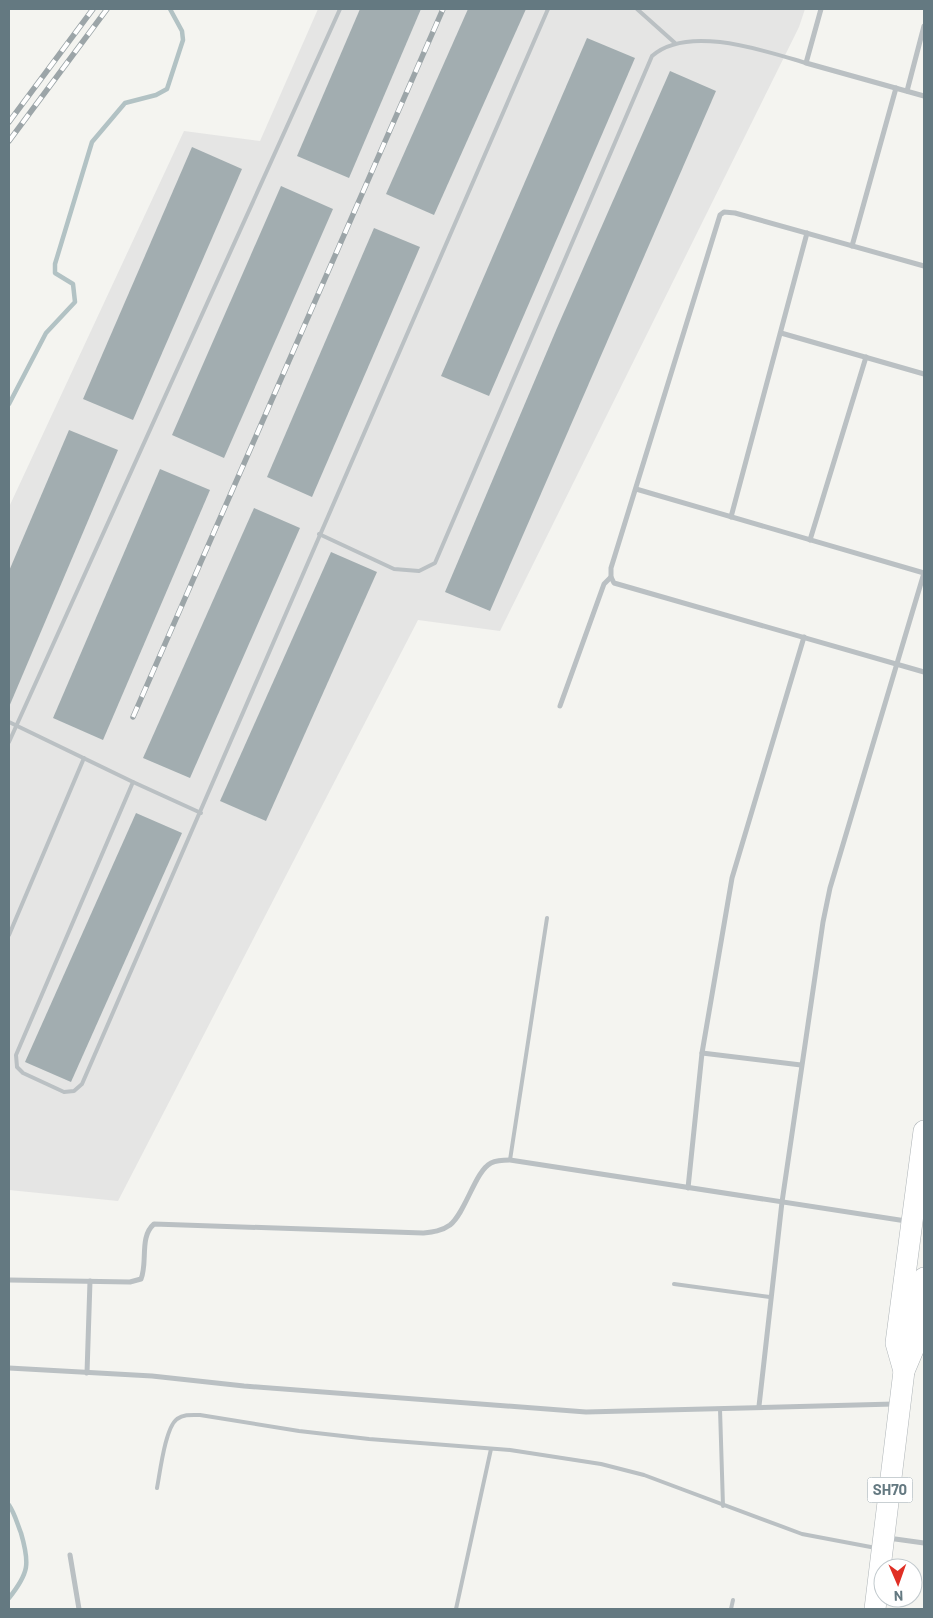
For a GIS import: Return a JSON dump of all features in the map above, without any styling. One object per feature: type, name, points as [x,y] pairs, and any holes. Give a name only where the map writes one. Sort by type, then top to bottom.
[{"type":"main road","name":"SH70","points":[[912,1344],[916,1222],[924,1131]]},
{"type":"main road","name":"SH70","points":[[875,1609],[904,1371],[912,1344],[924,1278]]},
{"type":"street","points":[[821,9],[806,63],[924,96]]},
{"type":"street","points":[[907,91],[924,26]]},
{"type":"street","points":[[852,246],[896,88]]},
{"type":"street","points":[[924,266],[735,213],[724,212],[720,215],[611,568],[611,578],[614,583],[924,672]]},
{"type":"street","points":[[731,517],[807,233]]},
{"type":"street","points":[[781,333],[924,374]]},
{"type":"street","points":[[810,540],[866,357]]},
{"type":"street","points":[[636,489],[924,573],[830,888],[801,1065],[782,1202],[759,1406]]},
{"type":"street","points":[[560,706],[604,584],[611,578]]},
{"type":"street","points":[[688,1188],[702,1053],[732,878],[804,637]]},
{"type":"street","points":[[702,1053],[801,1065]]},
{"type":"street","points":[[9,1280],[130,1282],[140,1279],[144,1272],[146,1236],[149,1228],[154,1224],[424,1233],[438,1231],[456,1219],[485,1167],[491,1162],[510,1160],[916,1222]]},
{"type":"street","points":[[87,1373],[90,1282]]},
{"type":"street","points":[[9,1368],[152,1376],[244,1386],[545,1410],[657,1412],[759,1406],[900,1404]]},
{"type":"street","points":[[884,1544],[924,1543]]},
{"type":"street","points":[[70,1555],[79,1609]]},
{"type":"lane","points":[[9,742],[340,9]]},
{"type":"lane","points":[[134,782],[16,1055],[17,1066],[23,1073],[64,1092],[74,1091],[82,1084],[548,9]]},
{"type":"lane","points":[[637,9],[675,43]]},
{"type":"lane","points":[[319,534],[394,569],[419,571],[435,563],[652,56],[662,48],[675,43],[701,42],[755,48],[806,63]]},
{"type":"lane","points":[[9,722],[200,813]]},
{"type":"lane","points":[[9,936],[84,758]]},
{"type":"lane","points":[[510,1160],[547,918]]},
{"type":"lane","points":[[674,1284],[770,1297]]},
{"type":"lane","points":[[720,1409],[723,1506]]},
{"type":"lane","points":[[157,1488],[169,1432],[176,1420],[187,1415],[369,1439],[491,1449],[601,1464],[682,1489],[723,1506],[802,1534],[884,1544]]},
{"type":"lane","points":[[456,1609],[491,1449]]},
{"type":"lane","points":[[731,1609],[733,1600]]},
{"type":"shaded area","points":[[318,9],[805,9],[799,27],[500,631],[418,620],[118,1201],[9,1190],[9,507],[184,131],[260,141]]},
{"type":"building","points":[[360,9],[421,9],[349,178],[297,156]]},
{"type":"building","points":[[468,9],[526,9],[434,215],[386,194]]},
{"type":"building","points":[[587,38],[635,58],[489,396],[441,376]]},
{"type":"building","points":[[670,71],[716,91],[490,611],[445,592],[557,328]]},
{"type":"building","points":[[192,147],[242,169],[133,420],[83,399]]},
{"type":"building","points":[[281,186],[333,209],[224,458],[172,435]]},
{"type":"building","points":[[374,228],[420,247],[312,497],[267,477]]},
{"type":"building","points":[[69,430],[118,450],[9,707],[9,571]]},
{"type":"building","points":[[160,469],[210,490],[103,740],[53,718]]},
{"type":"building","points":[[254,508],[300,528],[190,778],[143,758]]},
{"type":"building","points":[[331,552],[377,572],[266,821],[220,801]]},
{"type":"building","points":[[136,813],[182,833],[71,1082],[25,1062]]},
{"type":"waterway","points":[[9,404],[46,333],[75,302],[73,284],[55,273],[55,264],[92,142],[125,103],[156,95],[167,89],[183,40],[182,31],[170,9]]},
{"type":"waterway","points":[[9,1505],[21,1533],[26,1553],[24,1575],[9,1598]]},
{"type":"railway","points":[[9,122],[93,9]]},
{"type":"railway","points":[[9,141],[107,9]]},
{"type":"railway","points":[[133,717],[443,9]]}]
